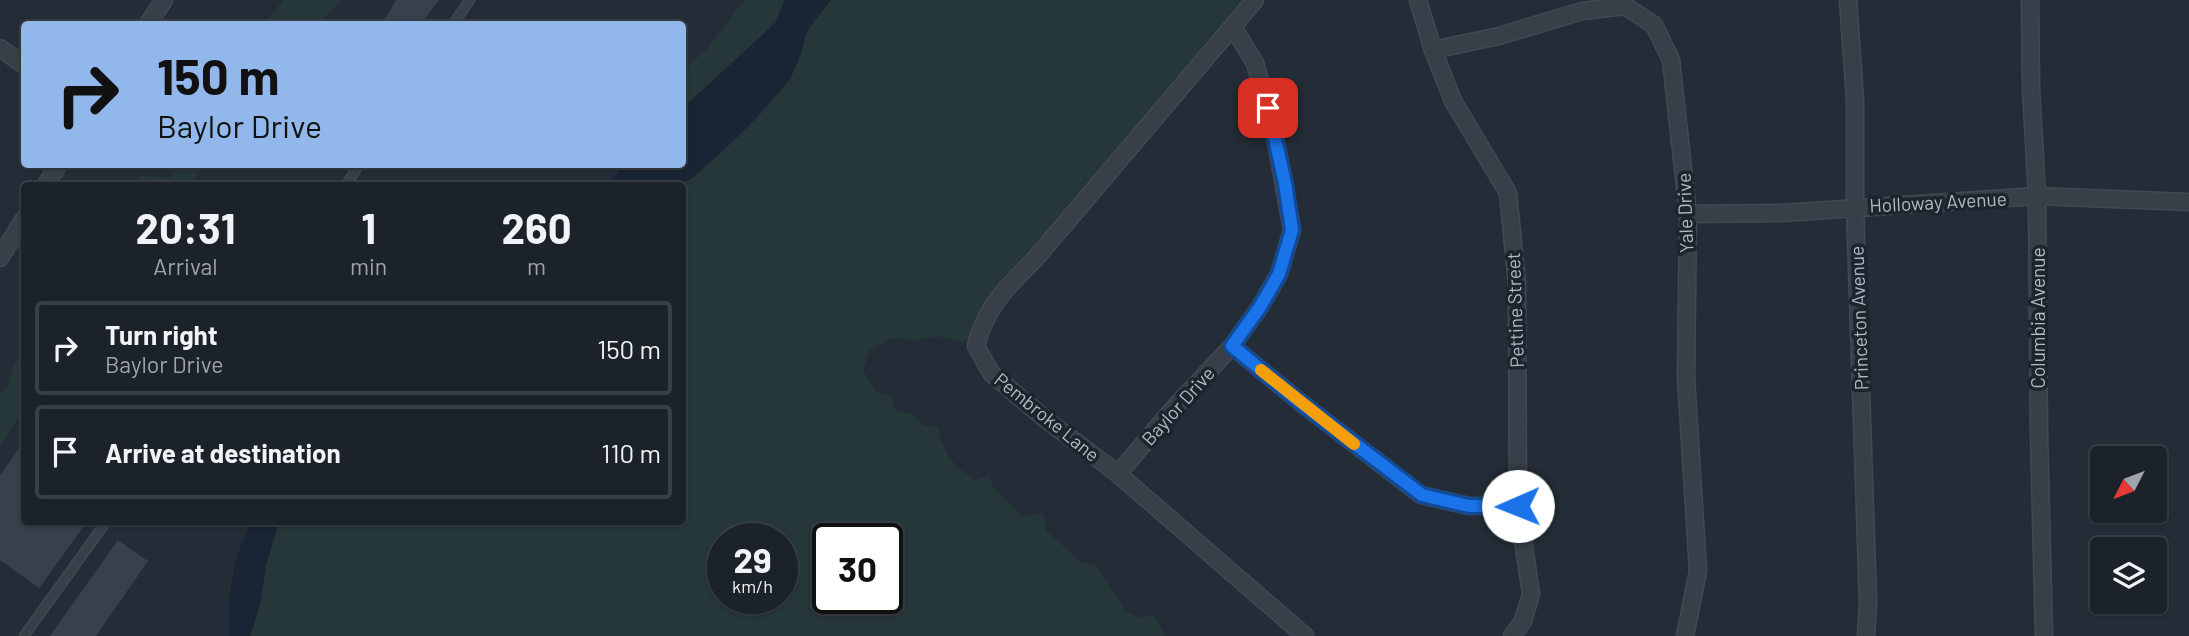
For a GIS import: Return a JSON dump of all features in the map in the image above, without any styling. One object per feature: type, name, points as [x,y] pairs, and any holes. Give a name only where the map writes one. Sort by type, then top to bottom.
[{"type":"street","points":[[150,21],[164,0]]},
{"type":"street","name":"Pembroke Lane","points":[[1255,0],[1036,258],[1000,295],[983,322],[976,346],[991,373],[1044,418],[1118,474],[1305,636]]},
{"type":"street","name":"Pettine Street","points":[[1418,0],[1433,50],[1453,101],[1508,193],[1517,284],[1518,506],[1531,594],[1522,621],[1512,636]]},
{"type":"street","name":"Princeton Avenue","points":[[1848,0],[1855,99],[1855,207],[1868,602],[1866,636]]},
{"type":"street","name":"Columbia Avenue","points":[[2030,0],[2031,88],[2037,195],[2038,393],[2044,636]]},
{"type":"street","name":"Yale Drive","points":[[1433,50],[1499,36],[1581,11],[1625,6],[1654,25],[1671,60],[1688,214],[1686,376],[1698,571],[1685,636]]},
{"type":"street","name":"Baylor Drive","points":[[1118,474],[1173,409],[1232,346],[1260,307],[1279,274],[1292,230],[1274,131],[1255,63],[1233,27]]},
{"type":"street","points":[[0,48],[21,63]]},
{"type":"street","name":"Holloway Avenue","points":[[1688,214],[1782,213],[2037,195],[2189,202]]},
{"type":"street","points":[[0,258],[21,224]]},
{"type":"street","points":[[1232,346],[1300,402],[1422,495],[1469,506],[1518,506]]},
{"type":"lane","points":[[455,21],[470,0]]},
{"type":"lane","points":[[24,636],[104,525]]},
{"type":"shaded area","points":[[283,0],[343,0],[320,21],[267,21]]},
{"type":"shaded area","points":[[744,0],[785,0],[776,23],[686,105],[687,67],[707,49]]},
{"type":"shaded area","points":[[831,0],[1254,0],[1035,261],[976,341],[960,342],[937,336],[914,341],[891,339],[870,350],[863,370],[876,392],[891,396],[896,412],[911,413],[923,426],[937,427],[946,452],[960,469],[976,480],[989,476],[994,488],[1022,516],[1043,513],[1046,530],[1080,562],[1096,565],[1126,611],[1140,618],[1153,614],[1165,636],[250,636],[278,525],[686,525],[685,182],[724,151],[779,93],[795,69],[810,25]]},
{"type":"shaded area","points":[[176,168],[203,168],[193,182],[136,182],[140,176],[170,178]]},
{"type":"shaded area","points":[[21,356],[21,414],[0,446],[0,394],[8,386],[13,367]]},
{"type":"water","points":[[785,0],[831,0],[806,32],[802,51],[790,79],[750,124],[695,176],[686,182],[606,182],[620,172],[618,170],[620,168],[686,168],[686,105],[775,23]]},
{"type":"water","points":[[250,525],[278,525],[250,636],[229,636],[229,602],[243,540]]},
{"type":"building","points":[[396,0],[439,0],[423,21],[384,21]]},
{"type":"building","points":[[21,445],[21,525],[85,525],[39,588],[0,560],[0,476]]},
{"type":"building","points":[[118,540],[148,561],[96,636],[50,636]]},
{"type":"slow traffic","points":[[1261,370],[1354,444]]},
{"type":"route","points":[[1268,108],[1285,183],[1292,230],[1279,274],[1260,307],[1232,346],[1366,454],[1422,495],[1469,506],[1518,506]]}]
